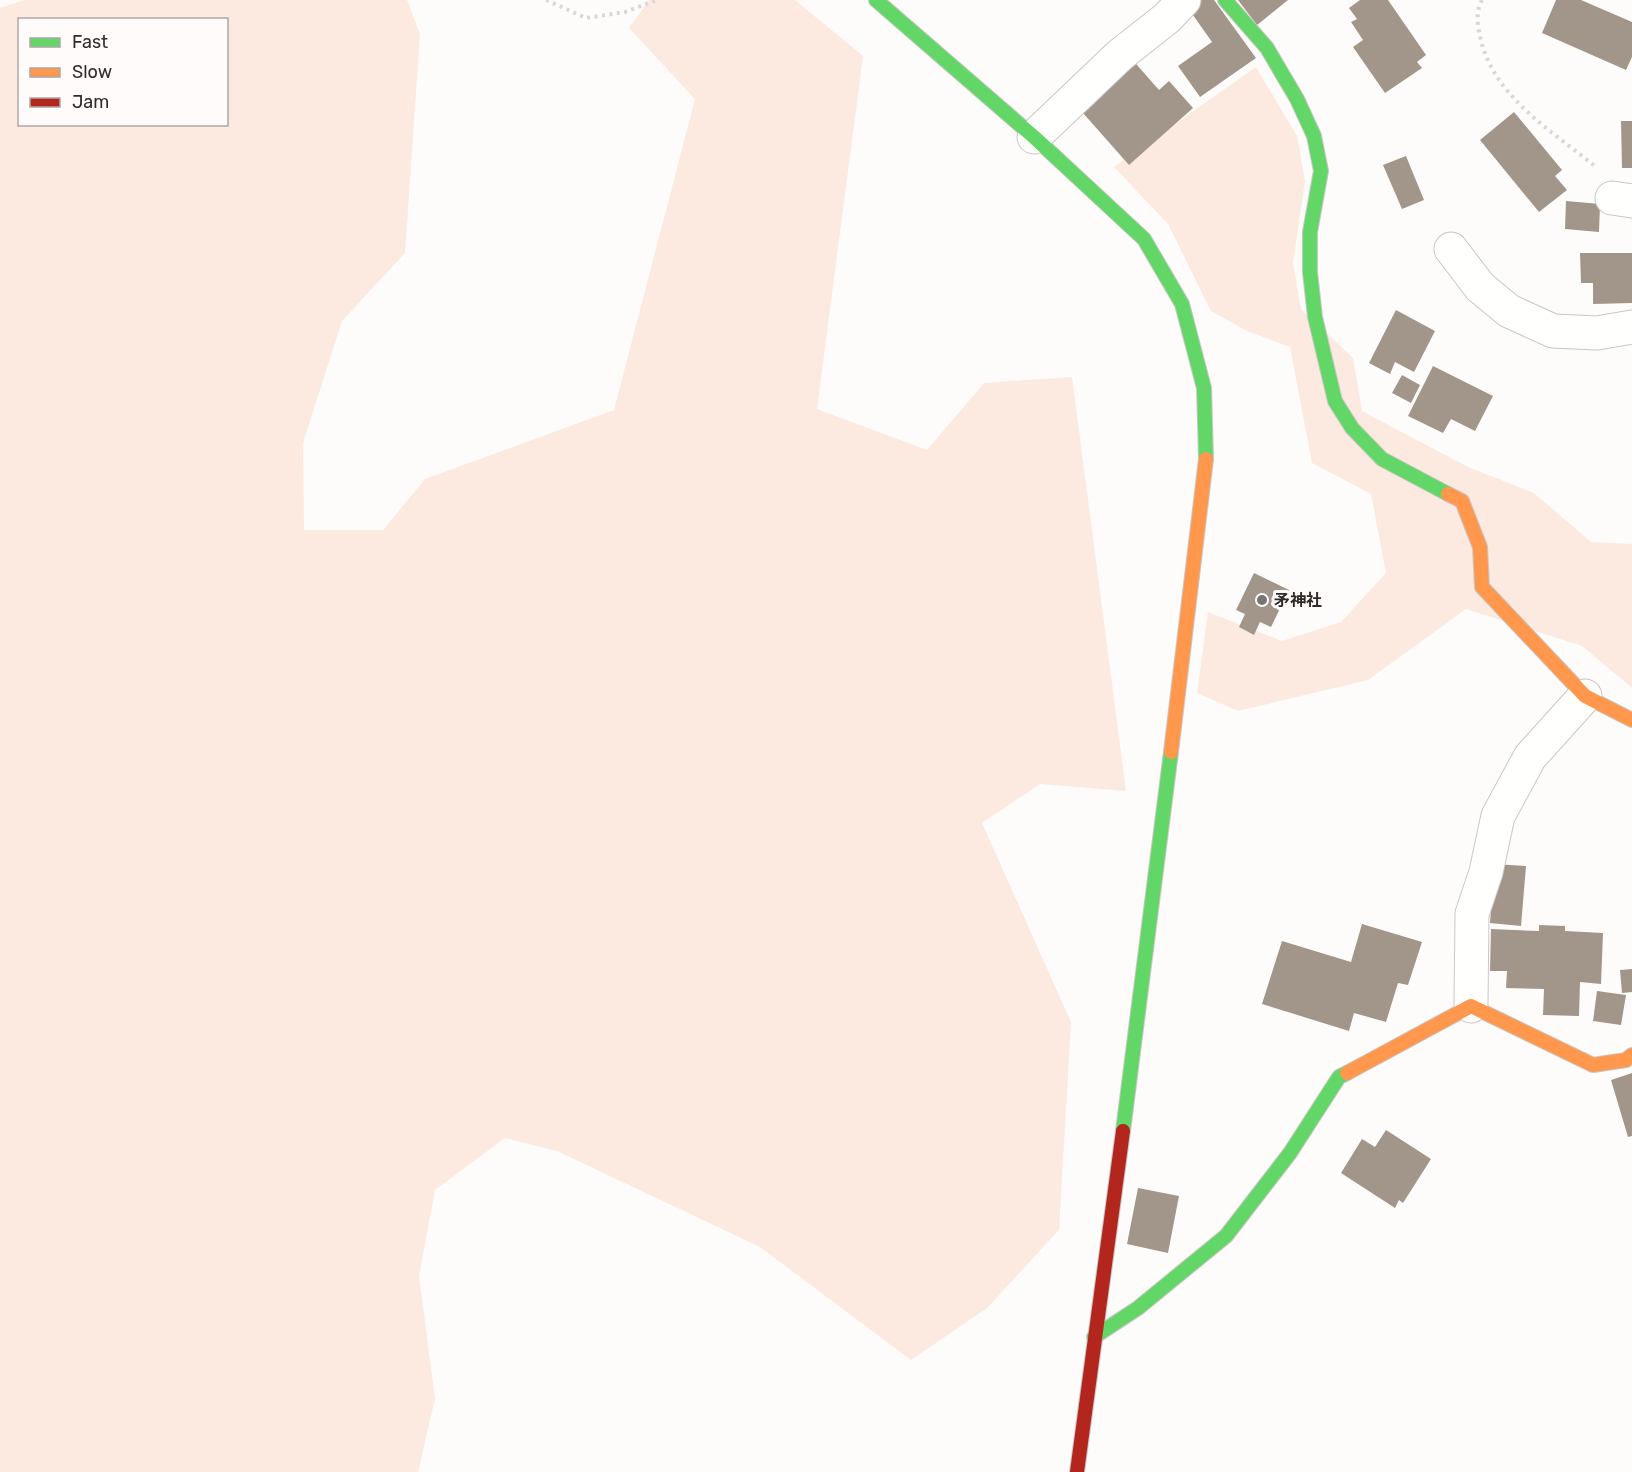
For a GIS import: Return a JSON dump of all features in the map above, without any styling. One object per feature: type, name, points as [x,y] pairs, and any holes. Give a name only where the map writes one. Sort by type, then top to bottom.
[{"type":"street","points":[[876,0],[1034,137],[1144,239],[1182,304],[1204,388],[1206,461],[1150,931],[1077,1472]]},
{"type":"street","points":[[1034,137],[1120,56],[1167,18],[1184,0]]},
{"type":"street","points":[[1225,0],[1267,48],[1297,99],[1314,136],[1321,171],[1310,232],[1310,272],[1315,317],[1335,401],[1352,428],[1382,459],[1462,501],[1480,547],[1482,587],[1586,696],[1632,720]]},
{"type":"street","points":[[1451,249],[1480,287],[1509,310],[1553,331],[1597,333],[1632,327]]},
{"type":"street","points":[[1471,1006],[1472,914],[1486,872],[1498,816],[1530,757],[1586,696]]},
{"type":"street","points":[[1094,1337],[1138,1308],[1226,1236],[1290,1153],[1339,1077],[1471,1006]]},
{"type":"street","points":[[1471,1006],[1593,1065],[1626,1060],[1632,1055]]},
{"type":"path","points":[[546,0],[586,18],[625,12],[657,0]]},
{"type":"path","points":[[1482,0],[1478,26],[1483,51],[1495,76],[1520,105],[1604,174],[1624,200]]},
{"type":"shaded area","points":[[25,0],[407,0],[420,34],[405,253],[342,321],[303,443],[304,530],[383,530],[425,479],[614,410],[695,99],[629,28],[649,0],[795,0],[863,56],[817,409],[927,450],[984,383],[1072,377],[1126,791],[1040,784],[982,823],[1071,1022],[1059,1230],[987,1308],[911,1360],[760,1247],[557,1151],[505,1138],[435,1190],[419,1276],[435,1399],[418,1472],[0,1472],[0,8]]},
{"type":"shaded area","points":[[1256,67],[1297,136],[1305,181],[1293,263],[1301,309],[1353,358],[1362,411],[1468,467],[1534,493],[1591,542],[1632,544],[1632,688],[1582,646],[1466,609],[1368,680],[1238,711],[1197,693],[1208,612],[1282,641],[1341,622],[1386,573],[1371,494],[1312,463],[1290,347],[1247,331],[1211,311],[1168,224],[1114,167]]},
{"type":"building","points":[[1198,0],[1214,0],[1256,58],[1200,97],[1178,66],[1212,42],[1188,8]]},
{"type":"building","points":[[1238,0],[1288,0],[1257,25]]},
{"type":"building","points":[[1360,0],[1388,0],[1426,55],[1417,62],[1422,68],[1385,93],[1353,47],[1363,40],[1351,22],[1357,19],[1349,8]]},
{"type":"building","points":[[1556,0],[1581,0],[1632,22],[1632,57],[1626,70],[1542,33]]},
{"type":"building","points":[[1130,57],[1159,90],[1169,81],[1193,108],[1129,165],[1083,113],[1095,103],[1088,95]]},
{"type":"building","points":[[1514,112],[1562,170],[1555,176],[1567,190],[1539,212],[1480,140]]},
{"type":"building","points":[[1621,121],[1632,121],[1632,168],[1622,168]]},
{"type":"building","points":[[1406,156],[1424,200],[1402,209],[1383,165]]},
{"type":"building","points":[[1566,201],[1600,204],[1599,232],[1565,229]]},
{"type":"building","points":[[1580,253],[1632,253],[1632,303],[1593,304],[1593,283],[1581,283]]},
{"type":"building","points":[[1396,310],[1435,331],[1414,372],[1395,362],[1390,374],[1369,363]]},
{"type":"building","points":[[1433,366],[1493,396],[1475,431],[1451,419],[1443,433],[1408,416]]},
{"type":"building","points":[[1402,375],[1420,385],[1411,403],[1392,393]]},
{"type":"building","name":"矛神社","points":[[1254,573],[1289,590],[1271,627],[1260,622],[1254,635],[1239,627],[1245,614],[1236,610]]},
{"type":"building","points":[[1494,864],[1526,866],[1521,926],[1490,923]]},
{"type":"building","points":[[1362,924],[1422,942],[1408,985],[1398,983],[1386,1022],[1354,1013],[1349,1031],[1262,1004],[1282,941],[1351,962]]},
{"type":"building","points":[[1539,925],[1565,926],[1565,931],[1603,933],[1601,984],[1580,982],[1579,1016],[1543,1015],[1544,989],[1506,988],[1507,971],[1490,971],[1491,929],[1539,931]]},
{"type":"building","points":[[1632,969],[1632,992],[1622,993],[1620,970]]},
{"type":"building","points":[[1597,991],[1626,995],[1621,1025],[1593,1021]]},
{"type":"building","points":[[1632,1073],[1632,1136],[1628,1137],[1611,1080]]},
{"type":"building","points":[[1386,1130],[1431,1159],[1403,1203],[1399,1200],[1395,1208],[1341,1173],[1362,1139],[1375,1147]]},
{"type":"building","points":[[1138,1188],[1179,1196],[1168,1253],[1127,1244]]},
{"type":"traffic: fast","points":[[876,0],[1034,137],[1144,239],[1182,304],[1204,388],[1206,459]]},
{"type":"traffic: fast","points":[[1225,0],[1267,48],[1297,99],[1314,136],[1321,171],[1310,232],[1310,272],[1315,317],[1335,401],[1352,428],[1382,459],[1448,494]]},
{"type":"traffic: fast","points":[[1123,1131],[1171,752]]},
{"type":"traffic: fast","points":[[1094,1337],[1138,1308],[1226,1236],[1290,1153],[1339,1077],[1347,1073]]},
{"type":"traffic: slow","points":[[1171,752],[1206,459]]},
{"type":"traffic: slow","points":[[1448,494],[1462,501],[1480,547],[1482,587],[1585,696],[1632,720]]},
{"type":"traffic: slow","points":[[1347,1073],[1471,1006],[1593,1065],[1626,1060],[1632,1055]]},
{"type":"traffic: jam","points":[[1077,1472],[1123,1131]]},
{"type":"place","name":"矛神社","points":[[1262,600]]}]
